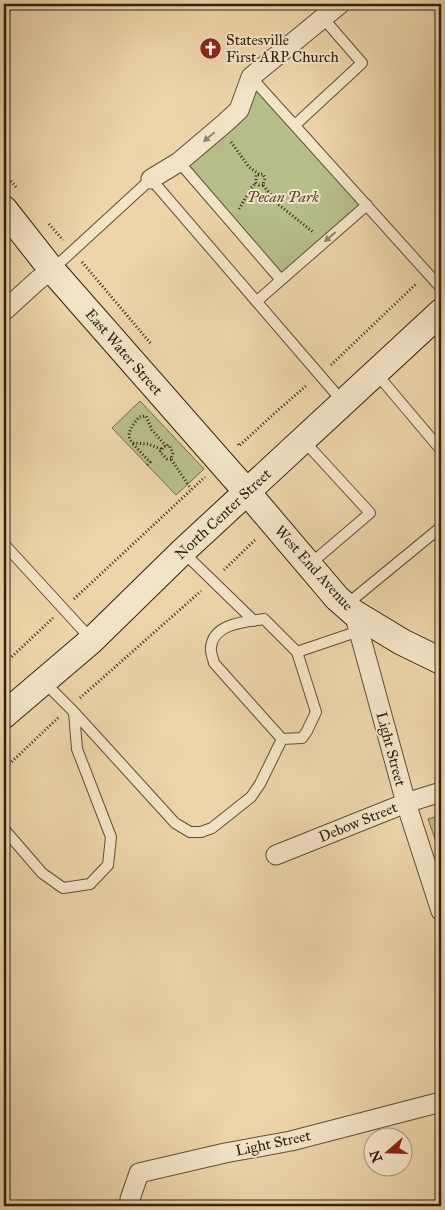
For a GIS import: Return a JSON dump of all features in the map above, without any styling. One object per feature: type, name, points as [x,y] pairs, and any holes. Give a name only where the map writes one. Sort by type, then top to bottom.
[{"type":"main road","name":"East Water Street","points":[[14,215],[52,270],[247,492]]},
{"type":"main road","name":"North Center Street","points":[[4,715],[92,640],[182,551],[441,312]]},
{"type":"main road","name":"West End Avenue","points":[[247,492],[353,617],[441,661]]},
{"type":"street","points":[[152,179],[179,162],[239,110],[251,76],[340,4]]},
{"type":"street","points":[[4,311],[52,270]]},
{"type":"street","name":"Light Street","points":[[353,617],[406,803],[441,911]]},
{"type":"street","name":"Debow Street","points":[[276,855],[406,803],[441,792]]},
{"type":"street","name":"Light Street","points":[[132,1206],[130,1198],[139,1173],[225,1153],[291,1141],[441,1102]]},
{"type":"lane","points":[[295,125],[362,63],[323,18]]},
{"type":"lane","points":[[251,76],[441,288]]},
{"type":"lane","points":[[179,162],[281,280]]},
{"type":"lane","points":[[52,270],[152,179],[344,402]]},
{"type":"lane","points":[[257,301],[367,205]]},
{"type":"lane","points":[[376,373],[441,450]]},
{"type":"lane","points":[[303,440],[370,513],[309,565]]},
{"type":"lane","points":[[297,652],[353,617],[441,526]]},
{"type":"lane","points":[[4,544],[92,640]]},
{"type":"lane","points":[[182,551],[254,621]]},
{"type":"lane","points":[[264,619],[297,652],[316,712],[308,731],[302,738],[282,739],[214,663],[211,648],[215,636],[229,626],[264,619]]},
{"type":"lane","points":[[44,682],[176,823],[190,832],[202,832],[212,828],[251,797],[260,784],[282,739]]},
{"type":"lane","points":[[4,829],[42,873],[62,888],[90,884],[108,865],[111,837],[77,749],[72,710]]},
{"type":"path","points":[[225,123],[227,135],[235,149],[249,167],[259,174],[263,174],[265,178],[263,185]]},
{"type":"path","points":[[4,173],[14,215]]},
{"type":"path","points":[[236,215],[251,188],[256,183],[255,178],[259,174]]},
{"type":"path","points":[[256,183],[263,185],[279,205],[324,242]]},
{"type":"path","points":[[46,221],[156,348]]},
{"type":"path","points":[[233,439],[240,446],[277,411],[321,375],[428,273]]},
{"type":"path","points":[[147,465],[150,462],[129,439],[128,435],[139,417],[146,416],[152,430],[172,450],[171,459]]},
{"type":"path","points":[[133,443],[148,444],[161,449]]},
{"type":"path","points":[[161,449],[166,446]]},
{"type":"path","points":[[161,449],[160,452],[165,458],[171,459],[191,489]]},
{"type":"path","points":[[4,664],[207,475]]},
{"type":"path","points":[[4,769],[72,710],[260,536]]},
{"type":"green space","name":"Pecan Park","points":[[251,77],[367,205],[281,280],[179,162],[225,123]]},
{"type":"green space","points":[[140,401],[204,469],[176,495],[112,428]]},
{"type":"green space","points":[[441,815],[441,856],[428,819]]},
{"type":"place","name":"Statesville First ARP Church","points":[[210,49]]}]
